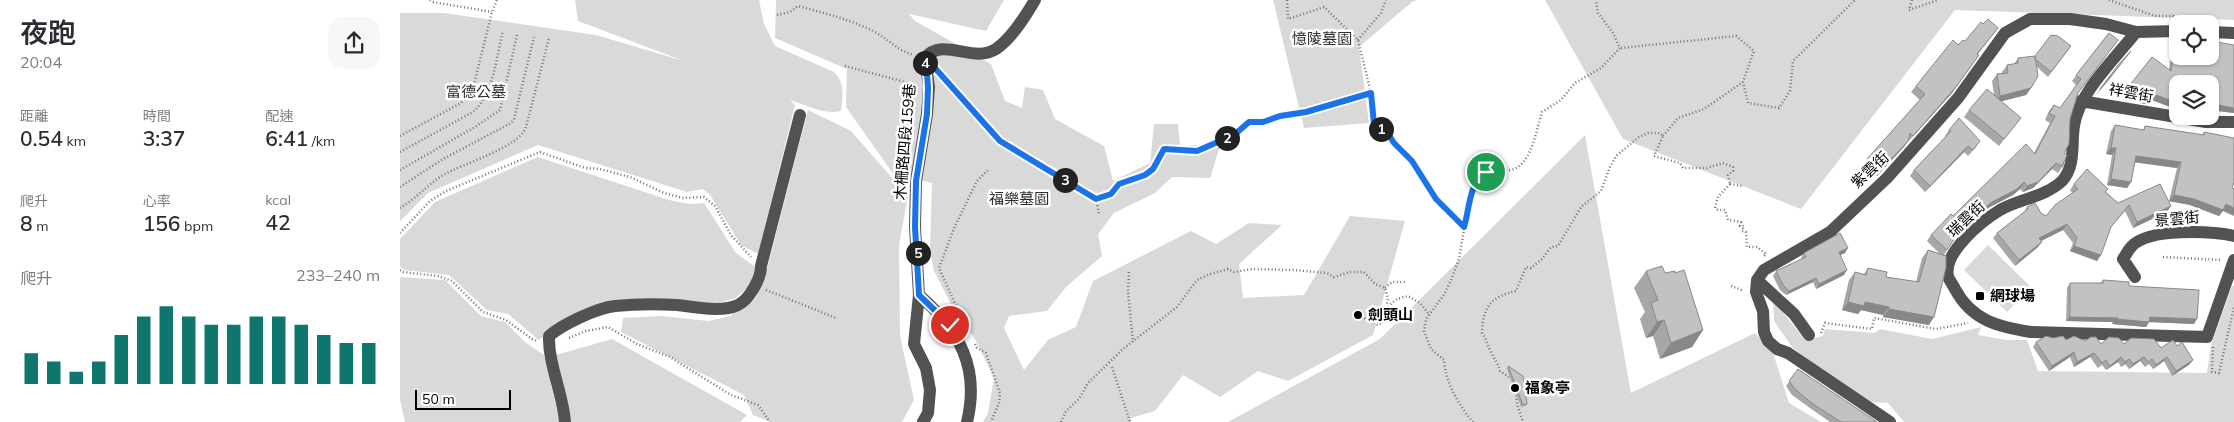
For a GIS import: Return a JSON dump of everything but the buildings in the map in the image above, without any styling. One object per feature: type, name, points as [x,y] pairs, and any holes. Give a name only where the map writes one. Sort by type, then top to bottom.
[{"type":"street","points":[[926,58],[931,51],[940,48],[979,54],[995,50],[1015,29],[1035,0]]},
{"type":"street","name":"紫雲街","points":[[1757,280],[1764,270],[1830,232],[1887,178],[1958,98],[2005,33],[2030,19],[2070,19],[2106,24],[2136,32],[2169,26]]},
{"type":"street","name":"瑞雲街","points":[[2136,32],[2081,101],[2074,125],[2072,163],[2062,180],[2031,199],[2001,209],[1963,241],[1951,258],[1948,276],[1968,307],[1984,320],[2006,328],[2031,332],[2207,338]]},
{"type":"street","points":[[2219,32],[2234,33]]},
{"type":"street","name":"木柵路四段159巷","points":[[923,422],[928,413],[930,390],[926,368],[914,344],[919,295],[915,227],[916,181],[927,114],[926,58]]},
{"type":"street","name":"祥雲街","points":[[2081,101],[2206,122],[2234,122]]},
{"type":"street","points":[[565,422],[561,393],[549,345],[549,336],[559,328],[613,306],[675,305],[722,309],[738,304],[749,295],[761,269],[800,114]]},
{"type":"street","name":"景雲街","points":[[2135,277],[2123,259],[2132,245],[2146,238],[2174,233],[2217,233],[2234,236]]},
{"type":"street","points":[[2207,338],[2234,260]]},
{"type":"street","points":[[1757,280],[1794,314],[1809,335]]},
{"type":"street","points":[[1757,280],[1756,292],[1763,311],[1764,332],[1768,341],[1776,349],[1788,353],[1890,422]]},
{"type":"street","points":[[919,295],[950,325],[964,354],[971,378],[972,400],[967,422]]},
{"type":"path","points":[[430,0],[492,12]]},
{"type":"path","points":[[400,136],[461,102],[468,95],[474,84],[492,12],[497,0]]},
{"type":"path","points":[[1287,0],[1288,19],[1324,7],[1358,40],[1371,93],[1374,124],[1389,135],[1394,143],[1412,161],[1436,199],[1464,227]]},
{"type":"path","points":[[1358,40],[1381,14],[1386,0]]},
{"type":"path","points":[[1596,0],[1598,13],[1613,33],[1620,48]]},
{"type":"path","points":[[1473,422],[1459,404],[1445,372],[1444,360],[1431,349],[1424,331],[1429,314],[1440,300],[1451,280],[1459,259],[1468,201],[1478,178],[1496,168],[1503,171],[1518,167],[1527,158],[1534,146],[1542,112],[1561,100],[1575,83],[1601,68],[1620,48],[1736,36],[1754,51],[1743,82],[1748,103],[1779,108],[1790,91],[1793,61],[1855,0]]},
{"type":"path","points":[[1912,0],[1909,10],[1938,0]]},
{"type":"path","points":[[2110,0],[2155,16],[2169,16]]},
{"type":"path","points":[[776,15],[790,12],[798,6],[848,19],[876,32],[903,52],[909,54]]},
{"type":"path","points":[[400,152],[473,112],[482,104],[488,92],[503,31]]},
{"type":"path","points":[[400,170],[475,127],[500,110],[517,35]]},
{"type":"path","points":[[400,187],[443,159],[511,123],[514,119],[534,37]]},
{"type":"path","points":[[400,208],[444,174],[497,150],[520,137],[526,127],[549,38]]},
{"type":"path","points":[[926,58],[1000,141],[1096,199],[1099,214]]},
{"type":"path","points":[[845,66],[928,88]]},
{"type":"path","points":[[1730,184],[1728,175],[1733,171],[1733,167],[1723,163],[1707,168],[1683,168],[1680,163],[1654,156],[1663,136],[1678,118],[1704,109],[1743,82]]},
{"type":"path","points":[[1096,199],[1111,194],[1119,184],[1145,175],[1153,169],[1164,149],[1197,151],[1234,135],[1249,122],[1263,122],[1280,116],[1306,112],[1371,93]]},
{"type":"path","points":[[1516,382],[1500,370],[1497,360],[1491,352],[1488,340],[1482,332],[1484,317],[1493,299],[1516,291],[1526,268],[1531,268],[1542,259],[1551,247],[1558,246],[1581,207],[1601,191],[1616,156],[1639,138],[1648,134],[1660,133],[1663,136]]},
{"type":"path","points":[[400,234],[430,201],[446,191],[540,152],[586,168],[600,169],[630,177],[683,198],[704,197],[715,206],[731,236],[766,275],[763,288],[836,318]]},
{"type":"path","points":[[970,335],[950,298],[939,268],[955,226],[977,181],[989,169]]},
{"type":"path","points":[[1730,184],[1742,186]]},
{"type":"path","points":[[1730,184],[1718,197],[1715,208],[1725,210],[1728,220],[1740,222],[1740,226],[1744,226],[1742,231],[1746,232],[1747,247],[1751,246]]},
{"type":"path","points":[[2163,257],[2234,260]]},
{"type":"path","points":[[1061,422],[1066,411],[1079,399],[1088,383],[1133,342],[1177,307],[1197,280],[1210,274],[1228,270],[1234,272],[1252,269],[1294,270],[1327,273],[1334,277],[1350,272],[1364,272],[1374,284],[1385,288]]},
{"type":"path","points":[[400,270],[403,272],[438,276],[452,281],[483,312],[506,320],[532,339],[549,345],[586,331],[608,327],[637,344],[670,357],[731,396],[758,405],[770,422]]},
{"type":"path","points":[[1129,272],[1128,292],[1133,342]]},
{"type":"path","points":[[1385,288],[1392,282],[1407,282]]},
{"type":"path","points":[[1358,315],[1378,326],[1384,322],[1388,298],[1385,288]]},
{"type":"path","points":[[1386,308],[1397,300],[1408,296],[1420,303],[1429,314]]},
{"type":"path","points":[[2207,338],[2214,338],[2212,372],[2219,374],[2234,307]]},
{"type":"path","points":[[1809,335],[1822,333],[1825,323],[1872,329],[1874,318],[1936,329],[1984,320]]},
{"type":"path","points":[[973,342],[977,348],[986,353],[1000,393],[999,403],[991,422]]},
{"type":"path","points":[[1112,366],[1130,422]]},
{"type":"path","points":[[1517,387],[1517,404],[1523,422]]},
{"type":"green space","name":"富德公墓","points":[[575,0],[759,0],[764,24],[775,46],[834,72],[838,76],[842,85],[841,111],[821,111],[790,100],[795,105],[758,254],[741,245],[710,195],[703,189],[687,192],[538,145],[428,193],[400,221],[400,13],[444,13],[596,35],[684,61],[578,21]]},
{"type":"green space","name":"福樂墓園","points":[[776,0],[1004,0],[986,31],[909,14],[915,21],[991,64],[1005,101],[1022,108],[1025,87],[1043,90],[1055,119],[1104,146],[1113,181],[1150,163],[1154,124],[1178,124],[1180,145],[1220,146],[1210,178],[1172,177],[1155,193],[1114,213],[1098,234],[1102,256],[1066,287],[1047,311],[1009,316],[1004,328],[1024,370],[1048,340],[1076,327],[1093,281],[1191,231],[1216,244],[1249,223],[1282,225],[1239,264],[1243,298],[1304,295],[1350,216],[1405,221],[1373,335],[1288,381],[1258,371],[1220,397],[1183,375],[1155,411],[1131,418],[1131,422],[983,422],[988,413],[994,378],[975,339],[955,312],[934,271],[930,252],[932,183],[894,175],[846,107],[847,69],[775,38]]},
{"type":"green space","name":"憶陵墓園","points":[[1273,0],[1417,0],[1412,2],[1359,47],[1369,123],[1304,128]]},
{"type":"green space","points":[[1545,0],[2234,0],[2234,20],[2219,19],[2219,15],[2169,15],[2169,18],[1955,10],[1801,209],[1623,139]]},
{"type":"green space","points":[[808,110],[851,131],[908,196],[899,245],[900,336],[914,400],[902,422],[771,422],[753,415],[744,395],[621,332],[623,318],[661,316],[709,321],[730,316],[756,298],[765,277]]},
{"type":"green space","points":[[1585,135],[1631,393],[1755,333],[1772,350],[1789,403],[1821,422],[1228,422],[1380,339]]},
{"type":"green space","points":[[538,157],[669,200],[689,204],[704,203],[736,253],[755,267],[750,286],[735,298],[716,304],[623,302],[556,326],[539,340],[508,314],[487,310],[449,275],[404,270],[400,266],[400,239],[435,202]]},
{"type":"green space","points":[[1988,245],[2031,287],[2007,312],[1964,270]]},
{"type":"green space","points":[[400,277],[445,280],[481,316],[505,322],[525,342],[544,355],[560,422],[405,422],[400,400]]},
{"type":"green space","points":[[2232,286],[2234,286],[2234,422],[1904,422],[1888,403],[1872,402],[1837,382],[1792,347],[1774,321],[1773,300],[1805,340],[1823,336],[1825,329],[1875,333],[1880,329],[1932,339],[1981,327],[1978,335],[2006,340],[2027,340],[2038,371],[2207,373],[2211,345]]},
{"type":"green space","points":[[612,339],[747,415],[740,422],[571,422],[556,355]]},
{"type":"place","name":"網球場","points":[[1980,296]]},
{"type":"place","name":"劍頭山","points":[[1358,315]]},
{"type":"place","name":"福象亭","points":[[1515,388]]},
{"type":"route","points":[[950,325],[919,295],[919,267],[915,227],[916,181],[927,114],[926,58],[1000,141],[1096,199],[1111,194],[1119,184],[1145,175],[1153,169],[1164,149],[1197,151],[1234,135],[1249,122],[1263,122],[1280,116],[1306,112],[1371,93],[1374,124],[1389,135],[1394,143],[1412,161],[1436,199],[1464,227],[1468,217],[1468,201],[1478,178],[1486,172]]}]
